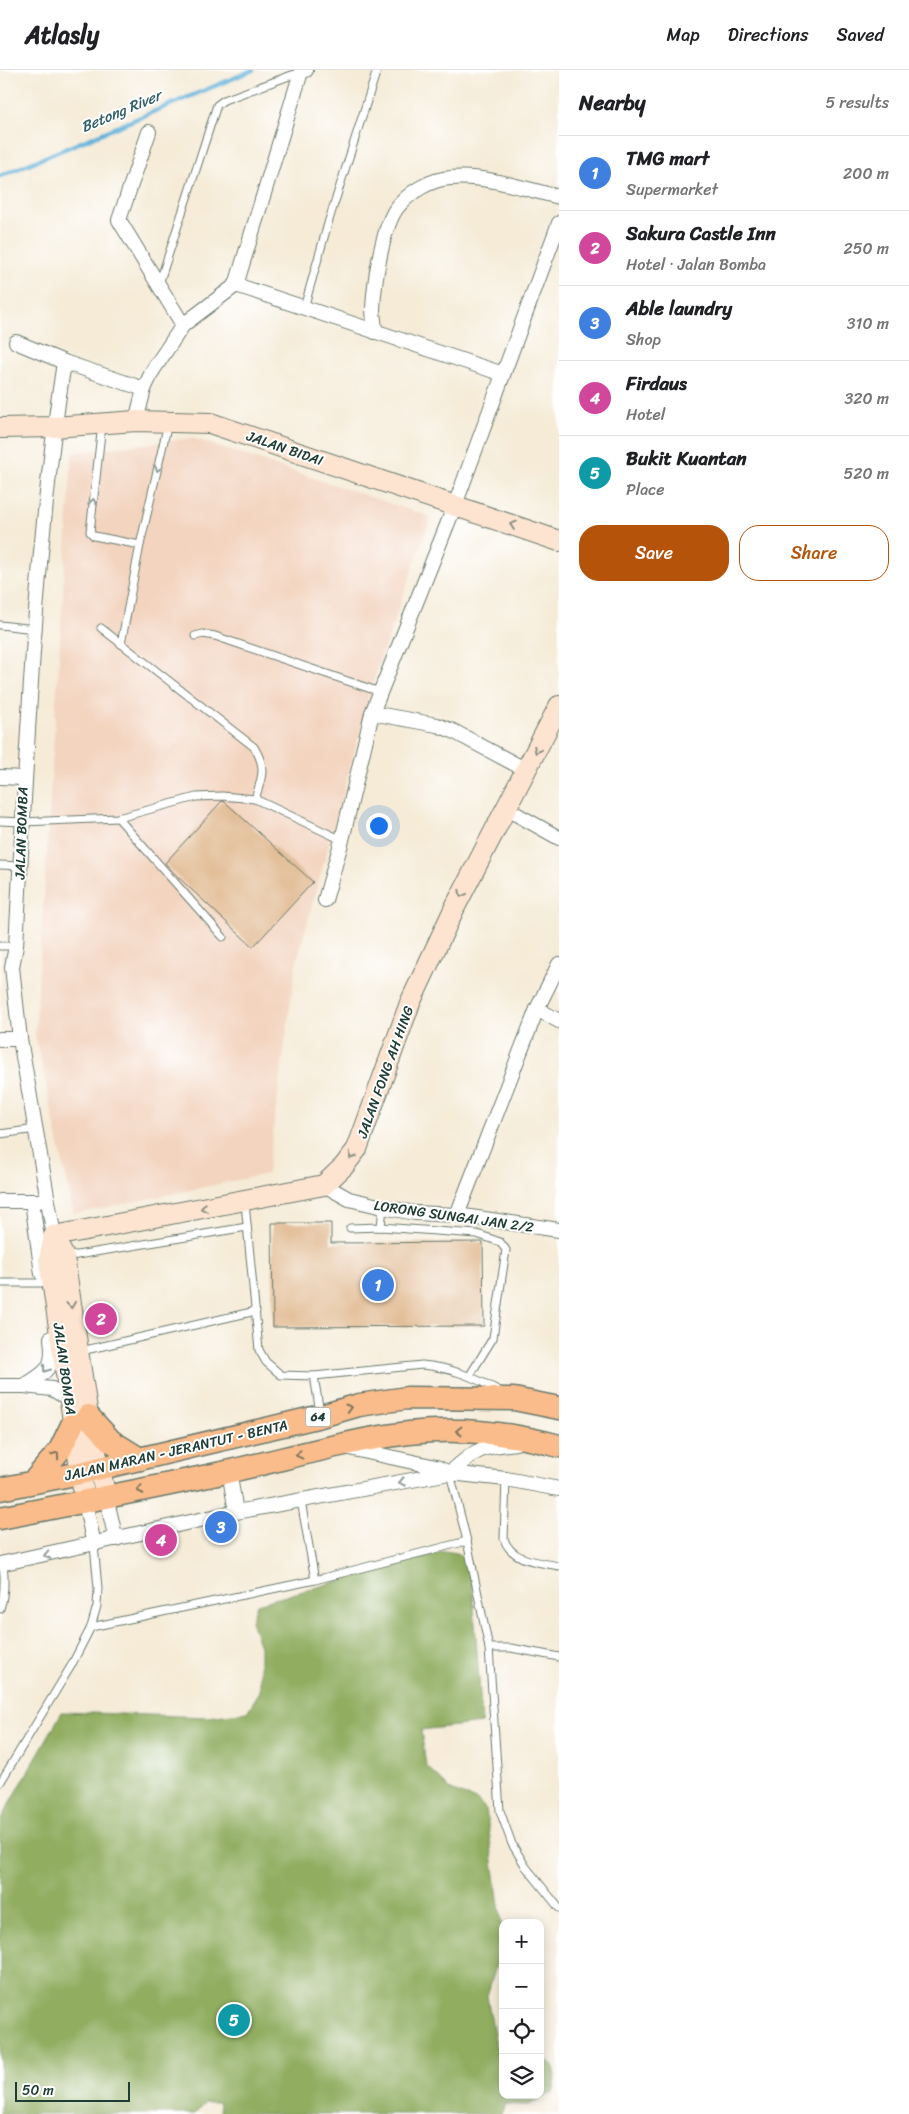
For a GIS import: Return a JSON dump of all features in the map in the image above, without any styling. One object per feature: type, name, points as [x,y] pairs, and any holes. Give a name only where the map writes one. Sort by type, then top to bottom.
[{"type":"main road","name":"JALAN BIDAI","points":[[0,428],[54,427],[169,420],[210,423],[559,541]]},
{"type":"main road","name":"JALAN FONG AH HING","points":[[324,1184],[344,1166],[357,1149],[410,1003],[455,907],[559,706]]},
{"type":"main road","points":[[54,1236],[324,1184]]},
{"type":"main road","name":"JALAN BOMBA","points":[[54,1236],[64,1257],[77,1352],[81,1420],[95,1499]]},
{"type":"main road","name":"JALAN BOMBA","points":[[54,1236],[49,1260],[69,1399],[81,1420]]},
{"type":"main road","name":"JALAN MARAN - JERANTUT - BENTA","points":[[0,1489],[90,1471],[321,1416],[359,1405],[407,1398],[514,1398],[554,1403]]},
{"type":"main road","points":[[33,1482],[60,1450],[81,1420],[140,1459]]},
{"type":"main road","points":[[0,1518],[229,1471],[338,1446],[409,1433],[456,1431],[502,1434],[549,1443]]},
{"type":"street","points":[[136,421],[144,388],[153,370],[183,325],[236,285],[303,71]]},
{"type":"street","points":[[149,132],[119,220],[183,325]]},
{"type":"street","points":[[376,332],[373,310],[382,246],[388,225],[396,209],[422,187],[438,180],[450,178],[477,178],[559,197]]},
{"type":"street","points":[[325,900],[342,840],[372,713],[455,505],[559,223]]},
{"type":"street","points":[[236,285],[503,374]]},
{"type":"street","points":[[16,342],[64,362],[144,388]]},
{"type":"street","name":"JALAN BOMBA","points":[[54,1236],[20,1039],[12,967],[16,946],[24,778],[35,629],[54,427],[64,362]]},
{"type":"street","points":[[372,713],[437,725],[454,731],[526,770]]},
{"type":"street","points":[[0,777],[24,778]]},
{"type":"street","points":[[507,809],[559,838]]},
{"type":"street","points":[[457,1215],[537,1009],[558,967]]},
{"type":"street","points":[[537,1009],[559,1021]]},
{"type":"street","points":[[0,1039],[20,1039]]},
{"type":"street","name":"LORONG SUNGAI JAN 2/2","points":[[324,1184],[349,1199],[383,1208],[415,1213],[457,1215],[559,1230]]},
{"type":"street","points":[[0,1201],[49,1201]]},
{"type":"street","points":[[24,1386],[42,1375],[54,1356],[32,1201]]},
{"type":"street","points":[[0,1386],[52,1389],[69,1399]]},
{"type":"street","points":[[450,1473],[466,1458],[482,1447],[549,1443]]},
{"type":"street","points":[[338,1446],[436,1467],[450,1473]]},
{"type":"street","points":[[229,1471],[236,1512]]},
{"type":"street","points":[[1,1564],[94,1545],[236,1512],[450,1473],[506,1479],[559,1488]]},
{"type":"street","points":[[95,1499],[116,1539]]},
{"type":"street","points":[[94,1545],[95,1499]]},
{"type":"lane","points":[[304,308],[329,220],[377,70]]},
{"type":"lane","points":[[159,284],[217,105],[224,100],[303,71]]},
{"type":"lane","points":[[121,644],[140,546],[169,420]]},
{"type":"lane","points":[[102,423],[90,532],[94,536],[140,546]]},
{"type":"lane","points":[[0,625],[35,629]]},
{"type":"lane","points":[[100,628],[254,747],[262,760],[263,774],[255,800]]},
{"type":"lane","points":[[195,636],[203,634],[215,636],[380,692]]},
{"type":"lane","points":[[0,821],[23,822],[118,818],[196,797],[222,796],[255,800],[342,840]]},
{"type":"lane","points":[[118,818],[223,937]]},
{"type":"lane","points":[[0,865],[20,866]]},
{"type":"lane","points":[[0,946],[16,946]]},
{"type":"lane","points":[[0,1134],[36,1130]]},
{"type":"lane","points":[[245,1200],[259,1350],[266,1362],[281,1375],[314,1376],[422,1365],[440,1367],[470,1375],[514,1398]]},
{"type":"lane","points":[[381,1227],[383,1208]]},
{"type":"lane","points":[[64,1257],[247,1227]]},
{"type":"lane","points":[[350,1228],[381,1227],[477,1234],[500,1242],[506,1250],[493,1338],[470,1375]]},
{"type":"lane","points":[[0,1283],[43,1283]]},
{"type":"lane","points":[[77,1352],[256,1311]]},
{"type":"lane","points":[[314,1376],[321,1416]]},
{"type":"lane","points":[[450,1473],[467,1541],[489,1648],[500,1810],[512,1844],[526,1867],[559,1908]]},
{"type":"lane","points":[[506,1479],[504,1539],[507,1547],[524,1558],[559,1566]]},
{"type":"lane","points":[[301,1501],[315,1580]]},
{"type":"lane","points":[[91,1627],[315,1580],[467,1541]]},
{"type":"lane","points":[[0,1783],[71,1666],[91,1627],[97,1606],[98,1588],[94,1545]]},
{"type":"lane","points":[[0,1609],[5,1579],[1,1564]]},
{"type":"lane","points":[[489,1648],[511,1648],[559,1657]]},
{"type":"shaded area","points":[[192,438],[431,517],[376,673],[296,964],[267,1174],[74,1214],[35,1035],[72,453]]},
{"type":"green space","points":[[445,1551],[457,1553],[467,1558],[471,1566],[482,1723],[421,1730],[426,1765],[451,1790],[478,1801],[486,1809],[501,1919],[499,1919],[499,1956],[487,1996],[499,2057],[499,2099],[540,2099],[529,2105],[505,2104],[501,2114],[221,2114],[218,2102],[206,2102],[195,2114],[0,2114],[0,1821],[62,1712],[208,1717],[247,1712],[260,1691],[260,1647],[251,1621],[257,1604]]},
{"type":"green space","points":[[547,2061],[555,2071],[556,2079],[553,2092],[544,2097],[544,2064]]},
{"type":"building","points":[[222,801],[313,882],[253,947],[165,863]]},
{"type":"building","points":[[272,1223],[331,1223],[331,1243],[483,1242],[484,1326],[273,1327]]},
{"type":"waterway","name":"Betong River","points":[[0,176],[253,70]]},
{"type":"place","name":"TMG mart","points":[[378,1285]]},
{"type":"place","name":"Sakura Castle Inn","points":[[101,1319]]},
{"type":"place","name":"Able laundry","points":[[221,1527]]},
{"type":"place","name":"Firdaus","points":[[161,1540]]},
{"type":"place","name":"Bukit Kuantan","points":[[234,2020]]}]
